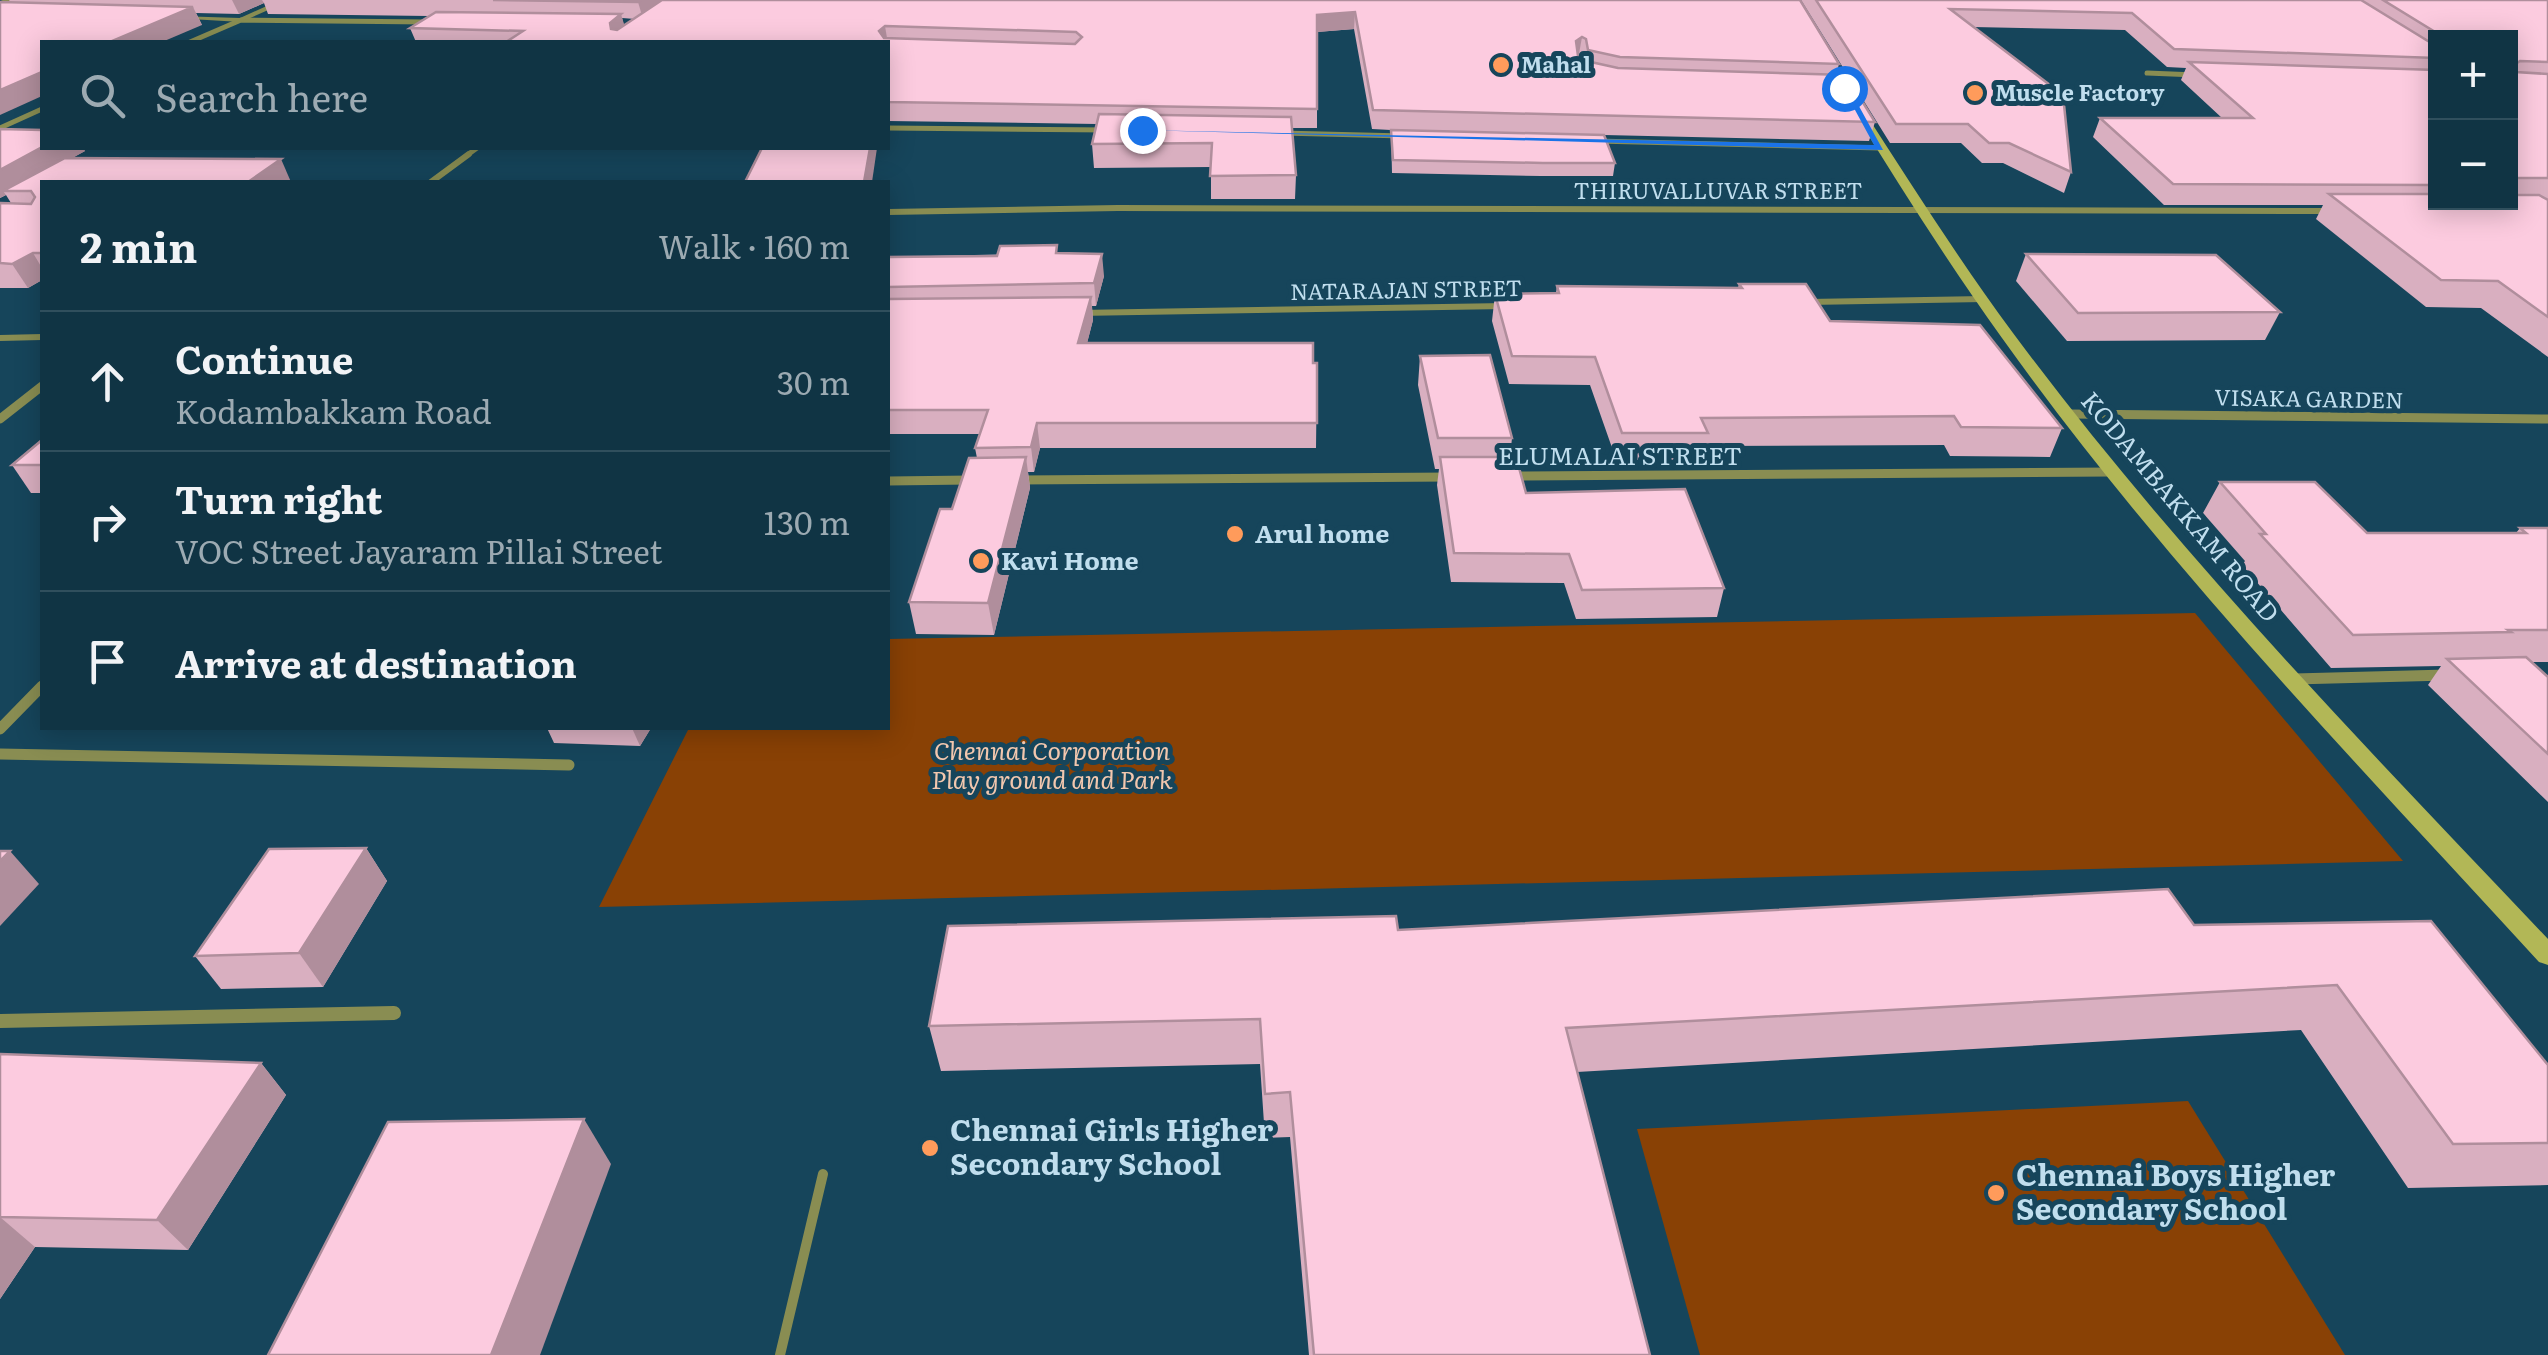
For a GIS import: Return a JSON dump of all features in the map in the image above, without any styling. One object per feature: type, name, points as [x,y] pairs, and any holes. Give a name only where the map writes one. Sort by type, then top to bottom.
[{"type":"main road","name":"KODAMBAKKAM ROAD","points":[[1844,88],[1918,209],[2112,472],[2292,679],[2548,955]]},
{"type":"street","points":[[0,4],[10,0]]},
{"type":"street","points":[[195,40],[287,0]]},
{"type":"street","points":[[167,18],[434,22]]},
{"type":"street","points":[[2147,74],[2205,75]]},
{"type":"street","points":[[0,128],[40,109]]},
{"type":"street","points":[[890,128],[1123,130]]},
{"type":"street","points":[[1262,133],[1422,137]]},
{"type":"street","points":[[1581,141],[1880,148]]},
{"type":"street","points":[[433,180],[474,150]]},
{"type":"street","name":"THIRUVALLUVAR STREET","points":[[890,212],[2332,212]]},
{"type":"street","points":[[1805,302],[1984,299]]},
{"type":"street","name":"NATARAJAN STREET","points":[[1067,313],[1526,306]]},
{"type":"street","points":[[0,338],[40,337]]},
{"type":"street","points":[[0,419],[40,388]]},
{"type":"street","name":"VISAKA GARDEN","points":[[2070,414],[2548,419]]},
{"type":"street","name":"ELUMALAI STREET","points":[[1500,476],[2112,472]]},
{"type":"street","points":[[1006,480],[1460,477]]},
{"type":"street","points":[[890,481],[986,480]]},
{"type":"street","points":[[2292,679],[2469,674]]},
{"type":"street","points":[[0,729],[40,688]]},
{"type":"street","points":[[0,754],[569,765]]},
{"type":"street","points":[[0,1021],[394,1013]]},
{"type":"lane","points":[[780,1355],[823,1174]]},
{"type":"green space","name":"Chennai Corporation Play ground and Park","points":[[2195,613],[2403,861],[599,907],[688,730],[890,730],[890,639]]},
{"type":"green space","points":[[2188,1101],[2345,1355],[1700,1355],[1637,1129]]},
{"type":"building","points":[[493,0],[641,0],[638,2]]},
{"type":"building","points":[[662,0],[1800,0],[1839,64],[1620,57],[1588,50],[1582,37],[1576,41],[1578,56],[1618,68],[1846,75],[1875,122],[1373,110],[1355,12],[1317,15],[1317,109],[890,102],[890,40],[509,40],[523,31],[410,28],[436,12],[621,14],[610,23],[611,29],[617,30]],"holes":[[[885,26],[1076,32],[1082,37],[1075,44],[884,38],[879,31]]]},
{"type":"building","points":[[1816,0],[2361,0],[2428,41],[2428,58],[2174,49],[2132,13],[1950,9],[2063,95],[2071,172],[2009,143],[1989,143],[1968,124],[1896,124]]},
{"type":"building","points":[[2383,0],[2548,0],[2548,62],[2518,62],[2518,30],[2432,30]]},
{"type":"building","points":[[0,2],[193,7],[115,40],[40,40],[40,73],[0,90]]},
{"type":"building","points":[[2189,62],[2428,70],[2428,185],[2173,184],[2100,118],[2253,118]]},
{"type":"building","points":[[2518,72],[2548,74],[2548,178],[2518,178]]},
{"type":"building","points":[[1099,114],[1291,117],[1296,175],[1210,176],[1212,143],[1092,144]]},
{"type":"building","points":[[0,129],[40,130],[40,148],[0,170]]},
{"type":"building","points":[[1391,130],[1604,135],[1615,163],[1393,160]]},
{"type":"building","points":[[761,150],[870,150],[864,180],[746,180]]},
{"type":"building","points":[[65,158],[281,159],[251,180],[40,180],[40,253],[12,264],[0,263],[0,203],[31,204],[35,197],[31,191],[3,191]]},
{"type":"building","points":[[2329,194],[2428,194],[2428,210],[2518,210],[2518,195],[2539,195],[2548,200],[2548,317],[2498,281],[2441,280]]},
{"type":"building","points":[[1057,245],[1056,253],[1102,254],[1094,283],[890,287],[890,257],[997,256],[1000,246]]},
{"type":"building","points":[[2026,254],[2216,255],[2280,312],[2078,313]]},
{"type":"building","points":[[1739,284],[1806,284],[1830,321],[1980,325],[2062,428],[1961,427],[1954,416],[1701,418],[1708,433],[1622,433],[1595,357],[1512,356],[1495,294],[1559,293],[1557,286],[1742,288]]},
{"type":"building","points":[[1091,297],[1078,343],[1313,343],[1317,423],[1037,423],[1031,447],[975,448],[988,410],[890,410],[890,299]]},
{"type":"building","points":[[1490,355],[1512,438],[1438,438],[1420,356]]},
{"type":"building","points":[[40,442],[40,465],[12,465]]},
{"type":"building","points":[[1026,457],[988,603],[909,602],[940,509],[952,509],[969,458]]},
{"type":"building","points":[[1440,457],[1516,457],[1526,493],[1685,489],[1724,588],[1582,590],[1569,554],[1454,553]]},
{"type":"building","points":[[2220,482],[2315,482],[2367,533],[2526,533],[2520,528],[2548,528],[2548,630],[2353,635],[2260,534],[2266,534]]},
{"type":"building","points":[[2526,657],[2548,677],[2548,754],[2447,659]]},
{"type":"building","points":[[366,848],[299,953],[195,956],[269,849]]},
{"type":"building","points":[[2168,889],[2194,925],[2431,921],[2548,1065],[2548,1143],[2453,1144],[2337,985],[1566,1028],[1650,1355],[1314,1355],[1290,1092],[1265,1094],[1260,1019],[929,1026],[948,926],[1396,916],[1398,930]]},
{"type":"building","points":[[0,1054],[261,1063],[157,1220],[0,1217]]},
{"type":"building","points":[[584,1119],[491,1355],[268,1355],[388,1122]]},
{"type":"place","name":"Mahal","points":[[1501,65]]},
{"type":"place","name":"Muscle Factory","points":[[1975,93]]},
{"type":"place","name":"Arul home","points":[[1235,534]]},
{"type":"place","name":"Kavi Home","points":[[981,561]]},
{"type":"place","name":"Chennai Girls Higher Secondary School","points":[[930,1148]]},
{"type":"place","name":"Chennai Boys Higher Secondary School","points":[[1996,1193]]},
{"type":"route","points":[[1142,130],[1880,148],[1844,88]]}]
